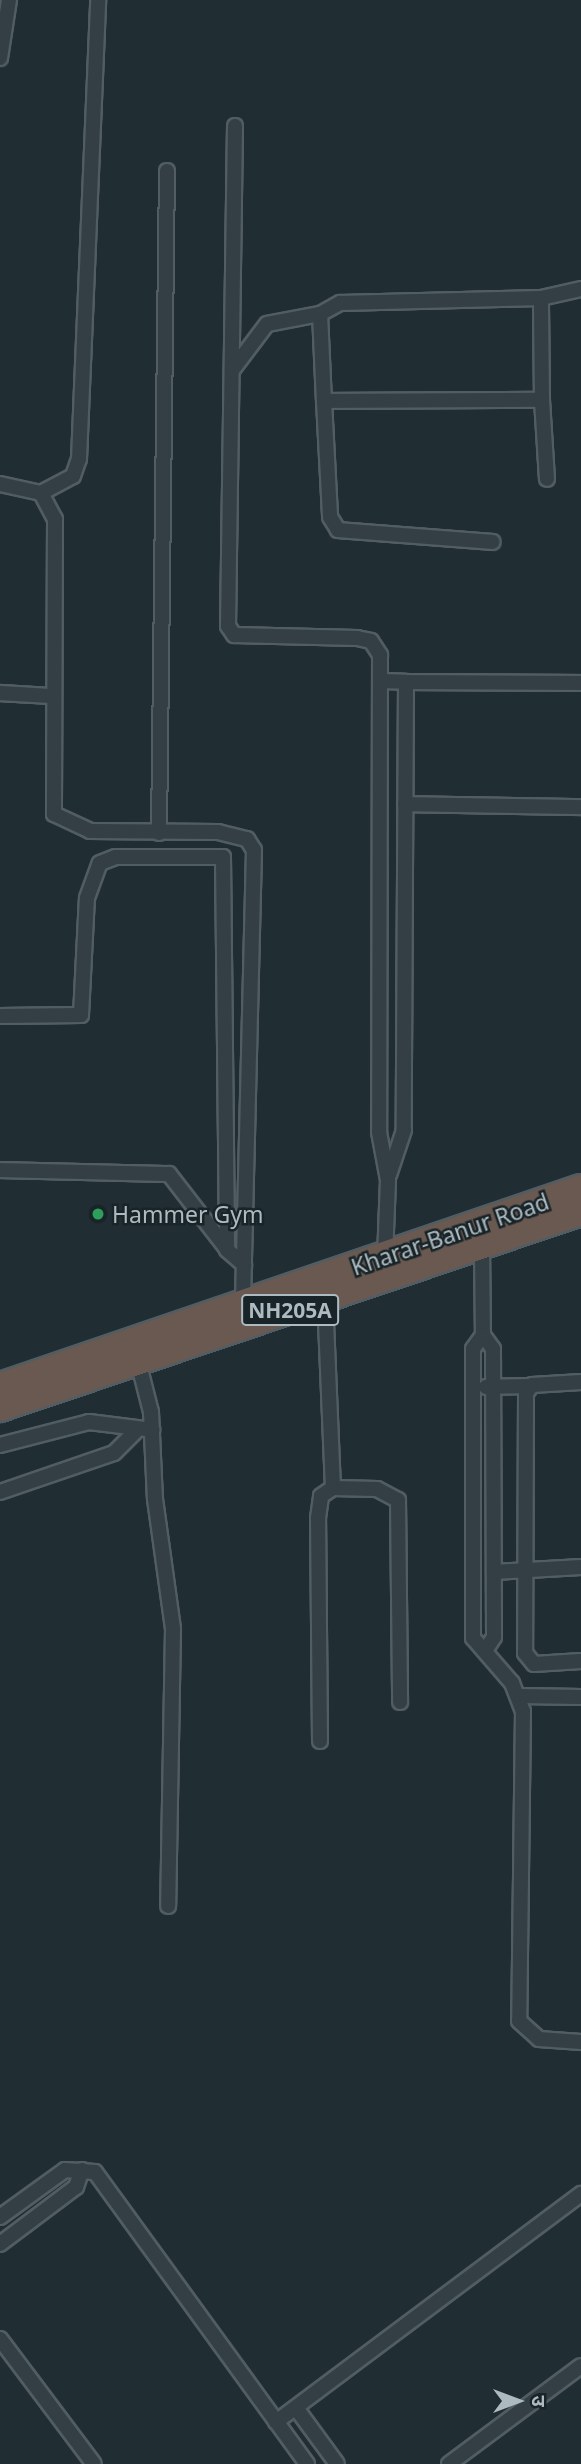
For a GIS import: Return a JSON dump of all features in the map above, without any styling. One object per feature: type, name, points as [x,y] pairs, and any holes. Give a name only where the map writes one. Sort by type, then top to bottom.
[{"type":"highway","name":"Kharar-Banur Road","points":[[0,1386],[243,1305],[356,1278],[385,1257],[581,1188]]},
{"type":"highway","name":"NH205A","points":[[0,1408],[325,1298],[356,1278],[482,1245],[581,1212]]},
{"type":"street","points":[[0,58],[9,0]]},
{"type":"street","points":[[0,484],[41,493],[73,476],[79,458],[98,0]]},
{"type":"street","points":[[235,126],[230,630],[370,641],[380,655],[379,1132],[388,1180],[385,1257]]},
{"type":"street","points":[[159,833],[167,171]]},
{"type":"street","points":[[233,371],[267,324],[320,314],[350,302],[541,298],[581,289]]},
{"type":"street","points":[[541,298],[542,400],[547,479]]},
{"type":"street","points":[[320,314],[330,517],[338,530],[493,542]]},
{"type":"street","points":[[324,401],[542,400]]},
{"type":"street","points":[[41,493],[55,519],[52,696],[54,814],[90,831],[218,832],[247,839],[254,850],[243,1305]]},
{"type":"street","points":[[382,681],[581,683]]},
{"type":"street","points":[[388,1180],[404,1130],[406,682]]},
{"type":"street","points":[[0,693],[52,696]]},
{"type":"street","points":[[405,804],[581,807]]},
{"type":"street","points":[[0,1016],[81,1015],[87,898],[100,863],[116,857],[223,857],[227,1250]]},
{"type":"street","points":[[0,1170],[169,1174],[227,1250],[244,1265]]},
{"type":"street","points":[[482,1245],[483,1335],[493,1349],[494,1637],[485,1651]]},
{"type":"street","points":[[325,1298],[333,1488]]},
{"type":"street","points":[[483,1335],[473,1349],[473,1638],[520,1696],[519,2021],[540,2039],[581,2042]]},
{"type":"street","points":[[138,1361],[153,1430],[155,1499],[173,1629],[168,1906]]},
{"type":"street","points":[[473,1388],[581,1382]]},
{"type":"street","points":[[530,1386],[525,1570],[527,1660],[581,1661]]},
{"type":"street","points":[[0,1445],[89,1422],[112,1422],[135,1432],[153,1430]]},
{"type":"street","points":[[0,1492],[114,1453],[135,1432]]},
{"type":"street","points":[[320,1741],[318,1518],[321,1496],[333,1488],[377,1489],[398,1500],[400,1702]]},
{"type":"street","points":[[494,1573],[581,1567]]},
{"type":"street","points":[[520,1696],[581,1697]]},
{"type":"street","points":[[0,2217],[65,2170],[95,2172],[307,2464]]},
{"type":"street","points":[[0,2244],[76,2187],[82,2170]]},
{"type":"street","points":[[276,2422],[581,2194]]},
{"type":"street","points":[[0,2339],[94,2464]]},
{"type":"street","points":[[449,2464],[581,2366]]},
{"type":"street","points":[[296,2408],[337,2464]]},
{"type":"place","name":"Hammer Gym","points":[[98,1214]]}]
